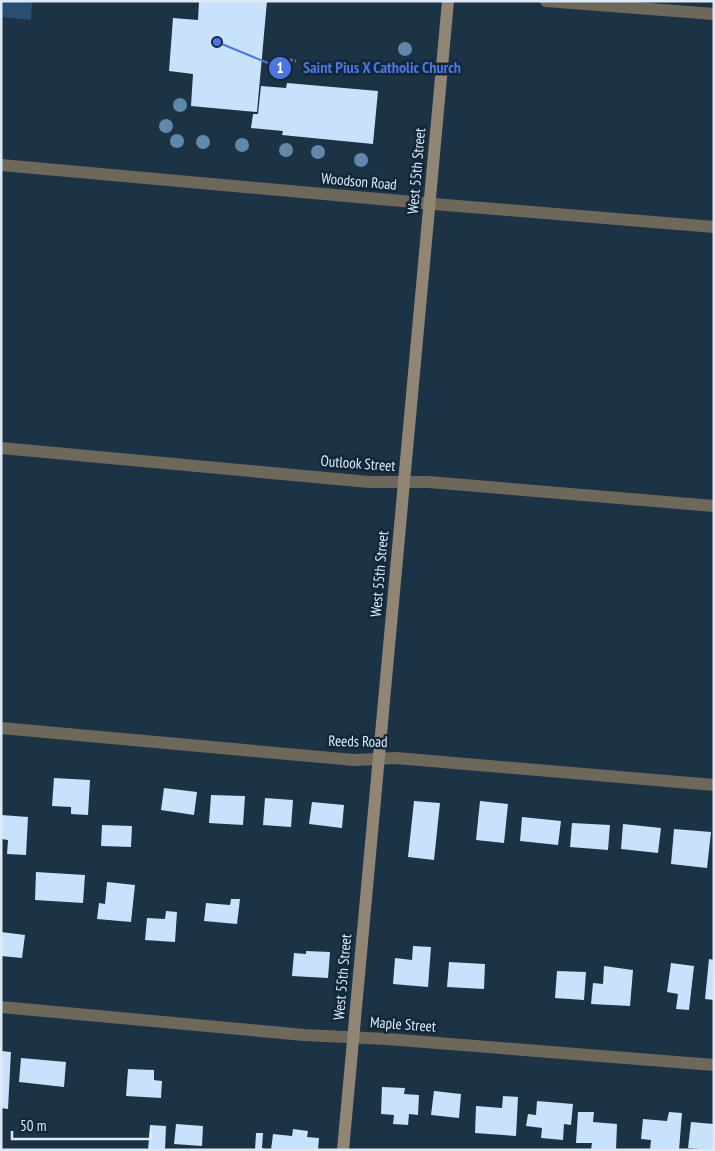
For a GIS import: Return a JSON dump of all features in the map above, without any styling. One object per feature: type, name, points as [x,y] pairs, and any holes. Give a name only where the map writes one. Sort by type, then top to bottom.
[{"type":"street","name":"West 55th Street","points":[[343,1150],[448,1]]},
{"type":"street","points":[[546,1],[676,6],[714,14]]},
{"type":"street","name":"Woodson Road","points":[[1,165],[430,204],[714,227]]},
{"type":"street","name":"Outlook Street","points":[[1,448],[369,482],[429,482],[714,506]]},
{"type":"street","name":"Reeds Road","points":[[1,728],[354,760],[396,758],[714,785]]},
{"type":"street","name":"Maple Street","points":[[1,1008],[304,1035],[387,1038],[714,1065]]},
{"type":"path","points":[[290,60],[296,61]]},
{"type":"shaded area","points":[[1,1],[32,1],[31,20],[1,17]]},
{"type":"building","points":[[199,1],[267,1],[257,112],[191,106],[193,74],[169,71],[173,18],[198,20]]},
{"type":"building","points":[[287,83],[378,91],[373,144],[282,135],[283,131],[251,128],[253,114],[258,114],[261,86],[286,88]]},
{"type":"building","points":[[54,778],[90,780],[88,815],[71,814],[71,807],[52,806]]},
{"type":"building","points":[[164,788],[197,792],[194,815],[161,810]]},
{"type":"building","points":[[211,795],[245,796],[243,825],[209,823]]},
{"type":"building","points":[[265,798],[293,800],[291,827],[263,825]]},
{"type":"building","points":[[414,801],[440,803],[434,860],[408,857]]},
{"type":"building","points":[[480,801],[508,804],[504,843],[476,840]]},
{"type":"building","points":[[312,802],[344,805],[342,828],[309,824]]},
{"type":"building","points":[[1,815],[28,817],[26,855],[7,854],[8,840],[1,839]]},
{"type":"building","points":[[522,817],[561,821],[558,845],[520,841]]},
{"type":"building","points":[[572,823],[610,825],[608,850],[570,847]]},
{"type":"building","points":[[623,824],[661,828],[658,853],[621,849]]},
{"type":"building","points":[[102,825],[132,826],[131,847],[101,846]]},
{"type":"building","points":[[674,829],[711,832],[707,868],[671,864]]},
{"type":"building","points":[[36,872],[85,875],[83,903],[35,900]]},
{"type":"building","points":[[107,882],[135,885],[131,922],[97,919],[99,903],[105,904]]},
{"type":"building","points":[[231,899],[240,899],[237,924],[204,921],[206,903],[230,905]]},
{"type":"building","points":[[166,911],[177,912],[175,942],[145,940],[147,918],[165,919]]},
{"type":"building","points":[[1,932],[25,935],[22,958],[1,956]]},
{"type":"building","points":[[413,946],[431,947],[428,987],[393,984],[395,958],[412,960]]},
{"type":"building","points":[[306,951],[330,952],[328,978],[292,976],[294,953],[306,954]]},
{"type":"building","points":[[709,959],[714,960],[714,1000],[705,999]]},
{"type":"building","points":[[449,962],[485,964],[484,989],[447,987]]},
{"type":"building","points":[[671,963],[694,966],[689,1010],[676,1009],[678,994],[667,992]]},
{"type":"building","points":[[604,966],[633,970],[630,1006],[591,1004],[593,983],[603,984]]},
{"type":"building","points":[[557,971],[586,972],[584,1000],[555,998]]},
{"type":"building","points":[[1,1051],[11,1052],[8,1109],[1,1108]]},
{"type":"building","points":[[21,1058],[66,1062],[64,1087],[19,1082]]},
{"type":"building","points":[[128,1069],[154,1070],[154,1080],[162,1081],[161,1098],[126,1096]]},
{"type":"building","points":[[382,1087],[405,1088],[404,1094],[419,1095],[418,1115],[409,1114],[408,1125],[393,1124],[394,1115],[381,1114]]},
{"type":"building","points":[[434,1091],[461,1094],[459,1118],[431,1115]]},
{"type":"building","points":[[503,1096],[518,1097],[516,1136],[475,1133],[476,1106],[502,1108]]},
{"type":"building","points":[[537,1101],[573,1104],[571,1125],[564,1124],[563,1140],[541,1138],[542,1128],[526,1126],[528,1114],[536,1115]]},
{"type":"building","points":[[578,1112],[594,1112],[593,1122],[617,1124],[616,1150],[591,1150],[592,1143],[576,1143]]},
{"type":"building","points":[[669,1112],[682,1113],[679,1150],[650,1150],[651,1140],[641,1139],[643,1119],[667,1121]]},
{"type":"building","points":[[691,1122],[714,1124],[714,1150],[688,1148]]},
{"type":"building","points":[[176,1124],[203,1126],[202,1146],[174,1144]]},
{"type":"building","points":[[150,1125],[166,1126],[165,1150],[148,1150]]},
{"type":"building","points":[[293,1129],[308,1131],[307,1137],[319,1138],[318,1150],[271,1150],[273,1134],[292,1136]]},
{"type":"building","points":[[256,1133],[263,1133],[262,1148],[268,1150],[255,1150]]},
{"type":"place","name":"Saint Pius X Catholic Church","points":[[217,42]]}]
